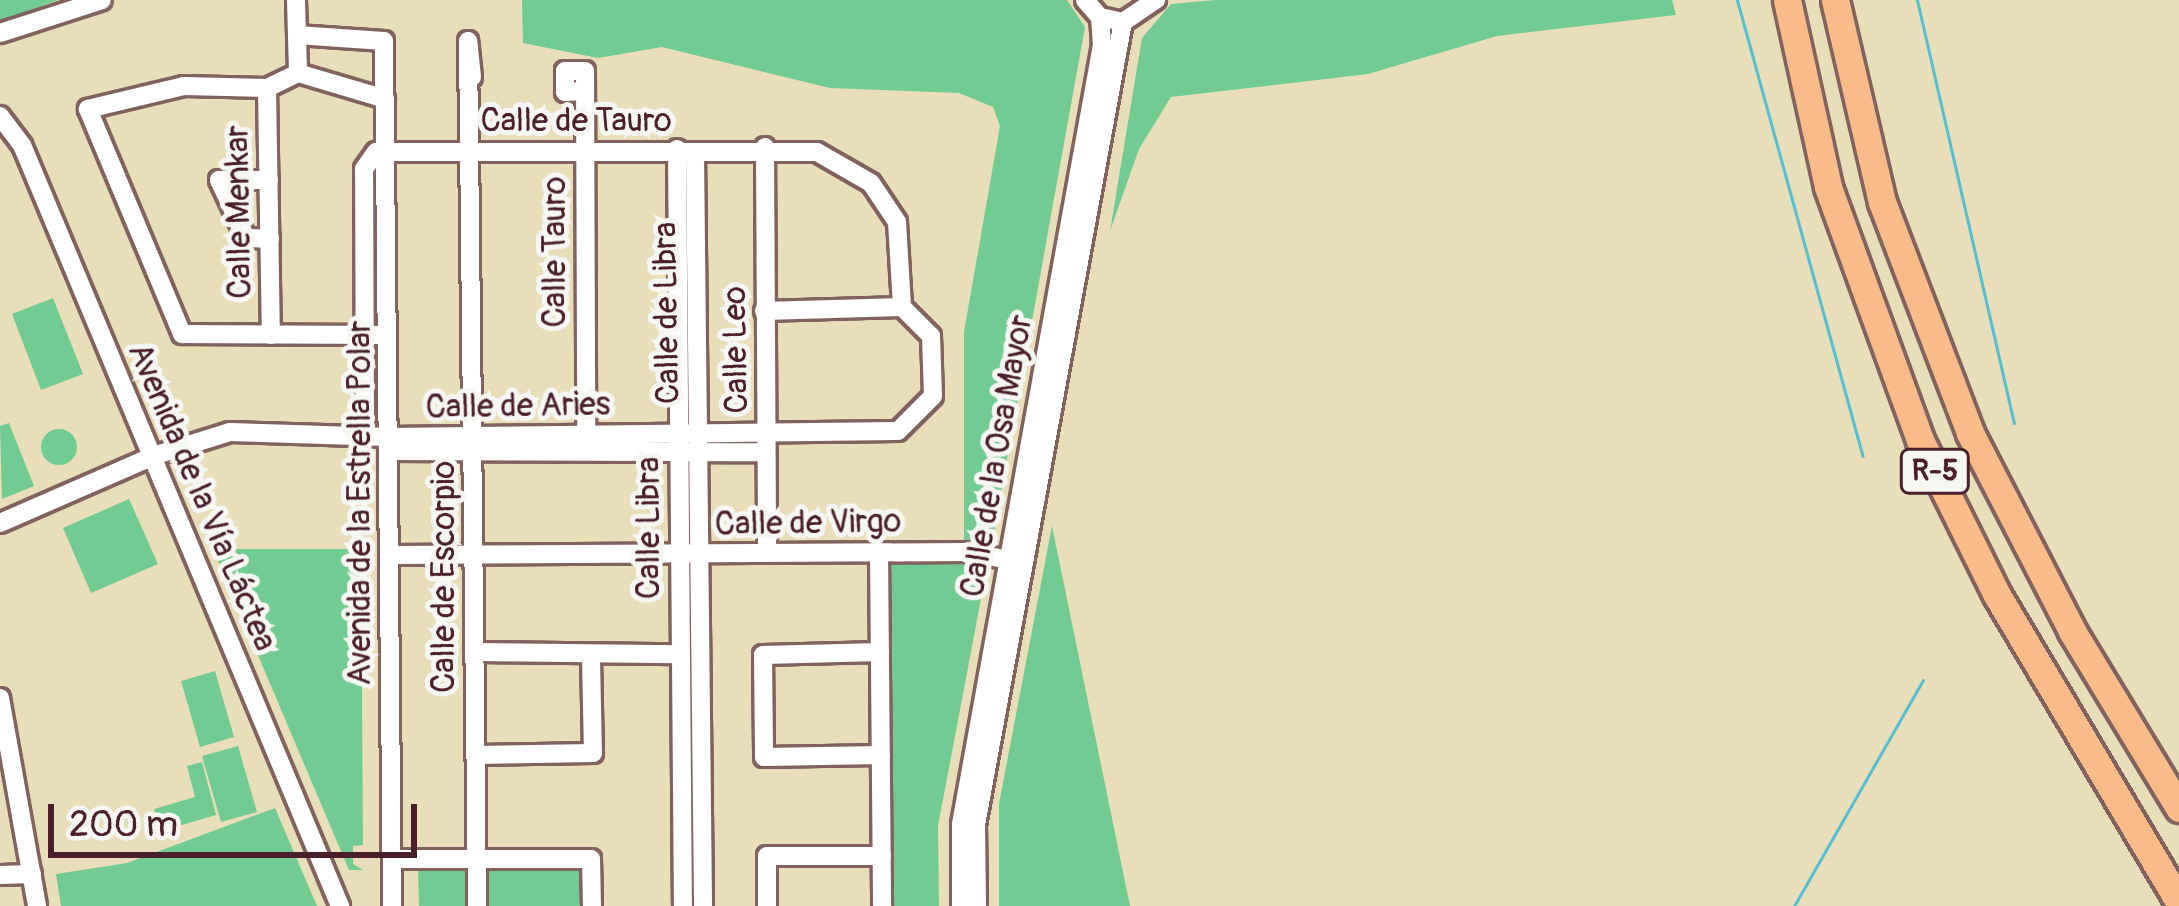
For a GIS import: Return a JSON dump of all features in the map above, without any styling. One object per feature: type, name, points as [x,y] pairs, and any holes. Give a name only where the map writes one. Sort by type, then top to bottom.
[{"type":"highway","name":"R-5","points":[[1786,0],[1828,187],[1920,440],[1997,595],[2179,901]]},
{"type":"highway","name":"R-5","points":[[1834,0],[1882,202],[1970,434],[2072,631],[2179,808]]},
{"type":"street","points":[[0,33],[102,0]]},
{"type":"street","points":[[296,0],[298,73]]},
{"type":"street","points":[[1085,0],[1100,17],[1124,22],[1156,0]]},
{"type":"street","name":"Calle de la Osa Mayor","points":[[962,906],[961,824],[1102,45],[1100,17]]},
{"type":"street","name":"Calle de la Osa Mayor","points":[[977,906],[976,825],[1124,22]]},
{"type":"street","name":"Avenida de la Estrella Polar","points":[[297,35],[384,40],[392,906]]},
{"type":"street","points":[[385,99],[298,73],[267,88],[184,86],[88,109],[182,334],[388,335]]},
{"type":"street","name":"Calle de Escorpio","points":[[472,77],[477,906]]},
{"type":"street","name":"Calle Tauro","points":[[585,81],[586,434]]},
{"type":"street","name":"Calle Menkar","points":[[267,88],[272,335]]},
{"type":"street","name":"Avenida de la Vía Láctea","points":[[0,116],[22,145],[340,906]]},
{"type":"street","points":[[764,147],[835,158],[871,183],[897,222],[902,307],[764,310]]},
{"type":"street","name":"Calle de Tauro","points":[[386,152],[764,147]]},
{"type":"street","name":"Calle Leo","points":[[764,147],[767,552]]},
{"type":"street","name":"Calle Libra","points":[[682,906],[679,554],[689,443],[686,151]]},
{"type":"street","points":[[365,433],[364,164],[386,152]]},
{"type":"street","points":[[269,180],[219,180],[246,238],[270,239]]},
{"type":"street","name":"Calle de Aries","points":[[0,523],[153,455],[230,431],[365,433],[388,444],[473,444],[767,443],[898,430],[933,396],[931,336],[902,307]]},
{"type":"street","name":"Calle de Aries","points":[[473,444],[586,434],[689,443]]},
{"type":"street","name":"Calle de Libra","points":[[689,443],[700,554],[704,906]]},
{"type":"street","points":[[879,551],[882,906]]},
{"type":"street","name":"Calle de Virgo","points":[[391,554],[879,551],[1009,560]]},
{"type":"street","points":[[475,652],[680,654]]},
{"type":"street","points":[[880,652],[763,655],[764,757],[881,755]]},
{"type":"street","points":[[476,755],[592,753],[591,654]]},
{"type":"street","points":[[0,698],[37,906]]},
{"type":"street","points":[[767,906],[767,856],[882,856]]},
{"type":"street","points":[[392,859],[591,859],[592,906]]},
{"type":"street","points":[[0,875],[32,874]]},
{"type":"green space","points":[[0,0],[58,0],[0,21]]},
{"type":"green space","points":[[522,0],[1067,0],[1085,27],[991,548],[964,541],[964,332],[1000,126],[993,107],[959,93],[830,88],[662,47],[598,58],[523,43]]},
{"type":"green space","points":[[1216,0],[1672,0],[1676,15],[1497,36],[1368,74],[1171,97],[1139,149],[1110,231],[1142,38],[1171,4]]},
{"type":"green space","points":[[53,298],[83,374],[41,390],[12,314]]},
{"type":"green space","points":[[9,423],[34,486],[2,499],[0,426]]},
{"type":"green space","points":[[59,429],[72,434],[77,447],[72,460],[59,465],[46,460],[41,447],[46,434]]},
{"type":"green space","points":[[129,499],[158,564],[91,593],[63,528]]},
{"type":"green space","points":[[1052,526],[1130,906],[999,906],[999,804]]},
{"type":"green space","points":[[213,549],[361,549],[363,845],[353,846],[353,864],[363,870],[349,870]]},
{"type":"green space","points":[[965,562],[987,567],[938,826],[939,906],[892,906],[887,564]]},
{"type":"green space","points":[[215,671],[234,737],[200,747],[181,681]]},
{"type":"green space","points":[[238,746],[257,812],[221,822],[202,756]]},
{"type":"green space","points":[[202,762],[216,815],[161,831],[154,809],[195,797],[187,766]]},
{"type":"green space","points":[[275,808],[317,906],[61,906],[56,874],[127,863]]},
{"type":"green space","points":[[466,869],[466,906],[419,906],[418,870]]},
{"type":"green space","points":[[581,869],[582,906],[486,906],[485,870]]},
{"type":"waterway","points":[[1737,0],[1863,456]]},
{"type":"waterway","points":[[1917,0],[2014,423]]},
{"type":"waterway","points":[[1794,906],[1923,680]]}]
